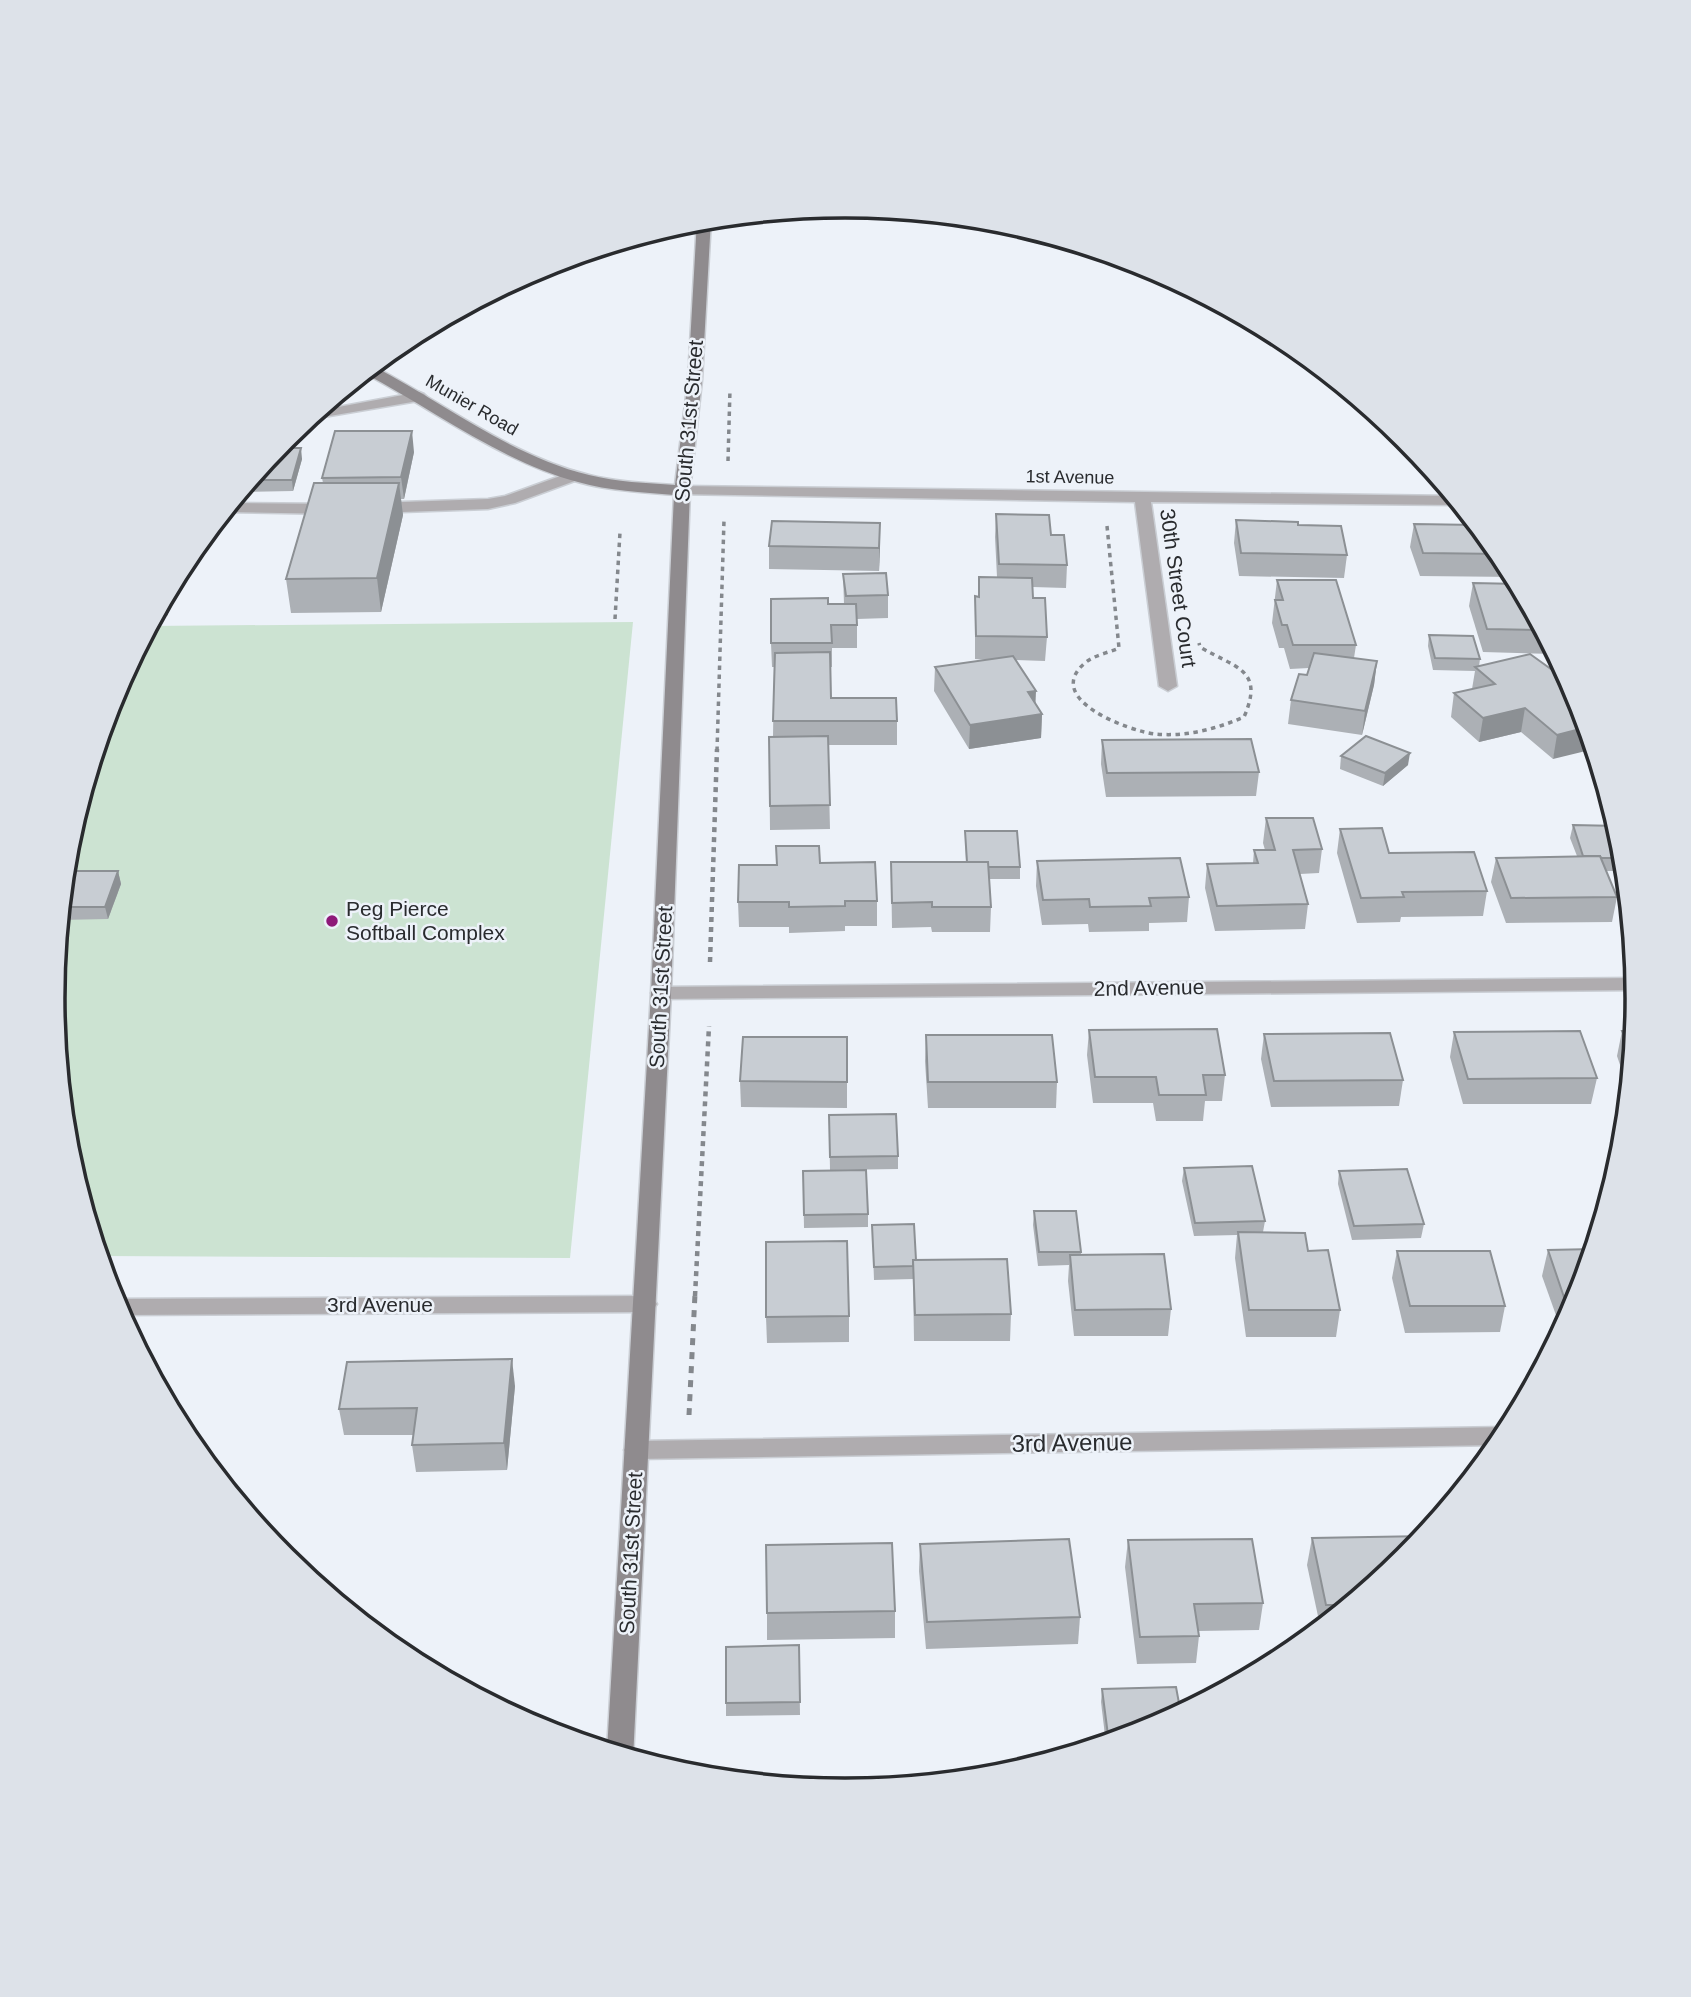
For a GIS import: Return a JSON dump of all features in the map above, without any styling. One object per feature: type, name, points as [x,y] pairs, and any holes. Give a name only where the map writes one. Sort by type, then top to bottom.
[{"type":"street","name":"South 31st Street","points":[[621,1746],[661,993],[682,491],[695,380],[703,231]]},
{"type":"street","name":"Munier Road","points":[[377,374],[496,444],[574,476],[682,491]]},
{"type":"street","points":[[329,414],[419,397]]},
{"type":"street","points":[[238,509],[354,509],[488,504],[509,500],[574,476]]},
{"type":"street","name":"1st Avenue","points":[[682,491],[1446,501]]},
{"type":"street","name":"30th Street Court","points":[[1142,497],[1168,686]]},
{"type":"street","name":"2nd Avenue","points":[[661,993],[1626,984]]},
{"type":"street","name":"3rd Avenue","points":[[128,1307],[645,1304]]},
{"type":"street","name":"3rd Avenue","points":[[637,1450],[1492,1436]]},
{"type":"path","points":[[728,471],[730,377]]},
{"type":"path","points":[[710,966],[724,515]]},
{"type":"path","points":[[615,619],[620,532]]},
{"type":"path","points":[[689,1415],[708,1026],[722,1026]]},
{"type":"green space","name":"Peg Pierce Softball Complex","points":[[633,622],[570,1258],[109,1256],[91,1201],[71,1100],[66,1050],[66,947],[71,897],[91,796],[124,700],[159,626]]},
{"type":"building","points":[[335,431],[412,431],[401,477],[322,478]]},
{"type":"building","points":[[291,448],[301,448],[292,480],[263,480]]},
{"type":"building","points":[[314,483],[399,483],[377,578],[286,579]]},
{"type":"building","points":[[996,514],[1049,515],[1051,535],[1064,535],[1067,565],[999,564]]},
{"type":"building","points":[[1236,520],[1341,526],[1347,555],[1241,553]]},
{"type":"building","points":[[772,521],[880,523],[879,548],[769,546]]},
{"type":"building","points":[[1414,524],[1466,525],[1487,554],[1423,553]]},
{"type":"building","points":[[886,573],[888,595],[846,596],[843,574]]},
{"type":"building","points":[[979,577],[1032,578],[1033,598],[1045,598],[1047,637],[976,636],[975,596],[979,597]]},
{"type":"building","points":[[1277,580],[1336,580],[1356,645],[1293,645],[1287,625],[1282,625],[1275,600],[1283,600]]},
{"type":"building","points":[[1473,583],[1507,584],[1534,630],[1487,629]]},
{"type":"building","points":[[828,598],[828,604],[856,604],[857,625],[831,625],[832,643],[771,643],[771,599]]},
{"type":"building","points":[[1429,635],[1473,636],[1480,659],[1435,658]]},
{"type":"building","points":[[830,652],[831,698],[896,698],[897,721],[773,721],[775,653]]},
{"type":"building","points":[[1314,653],[1377,661],[1365,711],[1291,700],[1299,674],[1307,675]]},
{"type":"building","points":[[1530,654],[1554,671],[1578,730],[1557,735],[1525,708],[1483,718],[1454,693],[1495,684],[1475,667]]},
{"type":"building","points":[[1013,656],[1036,691],[1028,692],[1042,714],[970,725],[935,667]]},
{"type":"building","points":[[828,736],[830,805],[770,806],[769,737]]},
{"type":"building","points":[[1366,736],[1410,753],[1385,773],[1341,756]]},
{"type":"building","points":[[1251,739],[1259,772],[1107,773],[1102,740]]},
{"type":"building","points":[[1266,818],[1313,818],[1322,849],[1293,850],[1308,904],[1217,906],[1207,864],[1258,863],[1254,850],[1275,850]]},
{"type":"building","points":[[1573,825],[1607,826],[1613,858],[1583,856]]},
{"type":"building","points":[[1382,828],[1389,853],[1474,852],[1487,891],[1402,892],[1404,897],[1361,898],[1340,829]]},
{"type":"building","points":[[965,831],[1017,831],[1020,867],[988,867],[988,862],[967,862]]},
{"type":"building","points":[[776,846],[819,846],[820,863],[875,862],[877,901],[845,901],[845,906],[789,907],[789,902],[738,902],[739,865],[777,865]]},
{"type":"building","points":[[1600,856],[1617,897],[1511,898],[1496,858]]},
{"type":"building","points":[[1180,858],[1189,897],[1149,898],[1151,906],[1090,907],[1089,899],[1043,900],[1037,861]]},
{"type":"building","points":[[891,862],[988,862],[991,907],[932,907],[932,902],[892,903]]},
{"type":"building","points":[[76,871],[118,871],[105,907],[70,907]]},
{"type":"building","points":[[1217,1029],[1225,1075],[1203,1075],[1206,1095],[1159,1095],[1156,1077],[1095,1077],[1089,1030]]},
{"type":"building","points":[[1580,1031],[1597,1078],[1468,1079],[1454,1032]]},
{"type":"building","points":[[1390,1033],[1403,1080],[1274,1081],[1264,1034]]},
{"type":"building","points":[[926,1035],[1052,1035],[1057,1082],[928,1082]]},
{"type":"building","points":[[743,1037],[847,1037],[847,1082],[740,1081]]},
{"type":"building","points":[[896,1114],[898,1156],[830,1157],[829,1115]]},
{"type":"building","points":[[1252,1166],[1265,1221],[1195,1223],[1184,1168]]},
{"type":"building","points":[[1407,1169],[1424,1224],[1354,1226],[1339,1171]]},
{"type":"building","points":[[866,1170],[868,1214],[804,1215],[803,1171]]},
{"type":"building","points":[[1034,1211],[1076,1211],[1081,1252],[1039,1252]]},
{"type":"building","points":[[914,1224],[916,1260],[913,1260],[913,1266],[874,1267],[872,1225]]},
{"type":"building","points":[[1238,1232],[1305,1233],[1308,1251],[1328,1250],[1340,1310],[1249,1310]]},
{"type":"building","points":[[847,1241],[849,1316],[766,1317],[766,1242]]},
{"type":"building","points":[[1585,1249],[1565,1301],[1548,1250]]},
{"type":"building","points":[[1397,1251],[1490,1251],[1505,1306],[1410,1306]]},
{"type":"building","points":[[1164,1254],[1171,1309],[1075,1310],[1070,1255]]},
{"type":"building","points":[[1007,1259],[1011,1314],[915,1315],[913,1260]]},
{"type":"building","points":[[512,1359],[504,1443],[412,1445],[417,1408],[339,1409],[347,1362]]},
{"type":"building","points":[[1411,1536],[1336,1605],[1326,1605],[1312,1538]]},
{"type":"building","points":[[1069,1539],[1080,1617],[927,1622],[920,1544]]},
{"type":"building","points":[[1252,1539],[1263,1603],[1194,1604],[1199,1636],[1140,1637],[1128,1540]]},
{"type":"building","points":[[892,1543],[895,1611],[767,1613],[766,1545]]},
{"type":"building","points":[[799,1645],[800,1702],[726,1703],[726,1647]]},
{"type":"building","points":[[1176,1687],[1179,1704],[1108,1734],[1102,1689]]},
{"type":"place","name":"Peg Pierce Softball Complex","points":[[332,921]]}]
